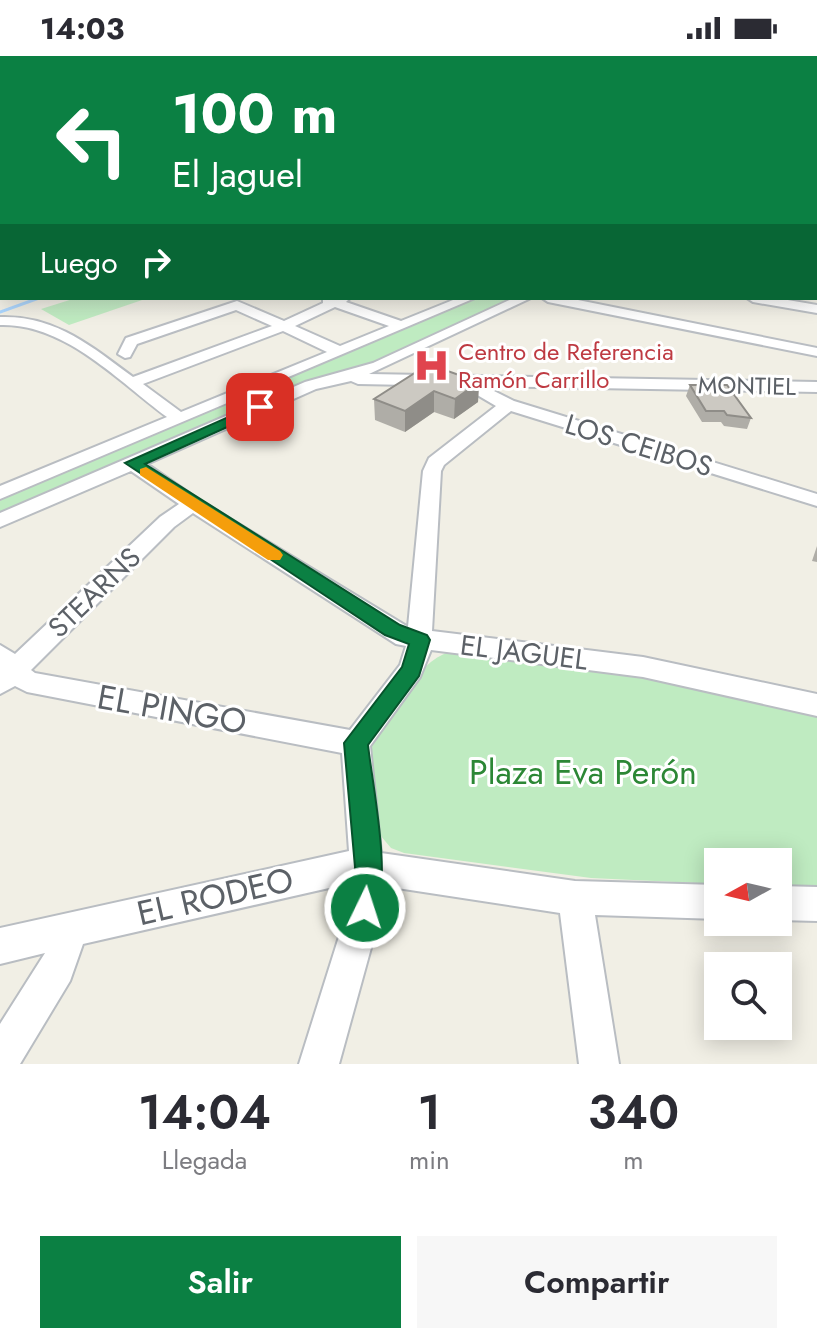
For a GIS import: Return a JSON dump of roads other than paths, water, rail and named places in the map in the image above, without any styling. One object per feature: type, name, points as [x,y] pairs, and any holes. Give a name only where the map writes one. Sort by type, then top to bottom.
[{"type":"street","points":[[131,383],[285,326],[332,300]]},
{"type":"street","points":[[337,300],[402,326]]},
{"type":"street","points":[[0,493],[464,300]]},
{"type":"street","points":[[0,521],[311,385],[341,379],[378,366],[521,300]]},
{"type":"street","points":[[558,300],[817,352]]},
{"type":"street","points":[[765,300],[817,309]]},
{"type":"street","points":[[125,354],[131,341],[237,305],[340,352]]},
{"type":"street","points":[[0,321],[32,321],[78,342],[179,418]]},
{"type":"street","points":[[378,366],[380,373],[393,379]]},
{"type":"street","name":"MONTIEL","points":[[341,379],[817,387]]},
{"type":"street","name":"LOS CEIBOS","points":[[466,381],[489,397],[508,405],[817,500]]},
{"type":"street","points":[[319,1064],[365,908],[368,867],[356,743],[411,670],[420,640],[432,471],[436,462],[508,405]]},
{"type":"street","name":"EL JAGUEL","points":[[133,463],[192,504],[392,630],[420,640],[643,667],[817,705]]},
{"type":"street","name":"STEARNS","points":[[5,670],[167,522],[192,504]]},
{"type":"street","name":"EL PINGO","points":[[5,670],[27,682],[356,743]]},
{"type":"street","name":"EL RODEO","points":[[0,946],[343,867],[368,867],[575,898],[704,902]]},
{"type":"street","points":[[575,898],[599,1064]]},
{"type":"street","points":[[792,903],[817,904]]},
{"type":"street","points":[[0,1060],[57,968],[71,929]]},
{"type":"waterway","points":[[0,312],[33,300]]},
{"type":"place","name":"Centro de Referencia Ramón Carrillo","points":[[432,366]]},
{"type":"park label","name":"Plaza Eva Perón","points":[[583,772]]}]
